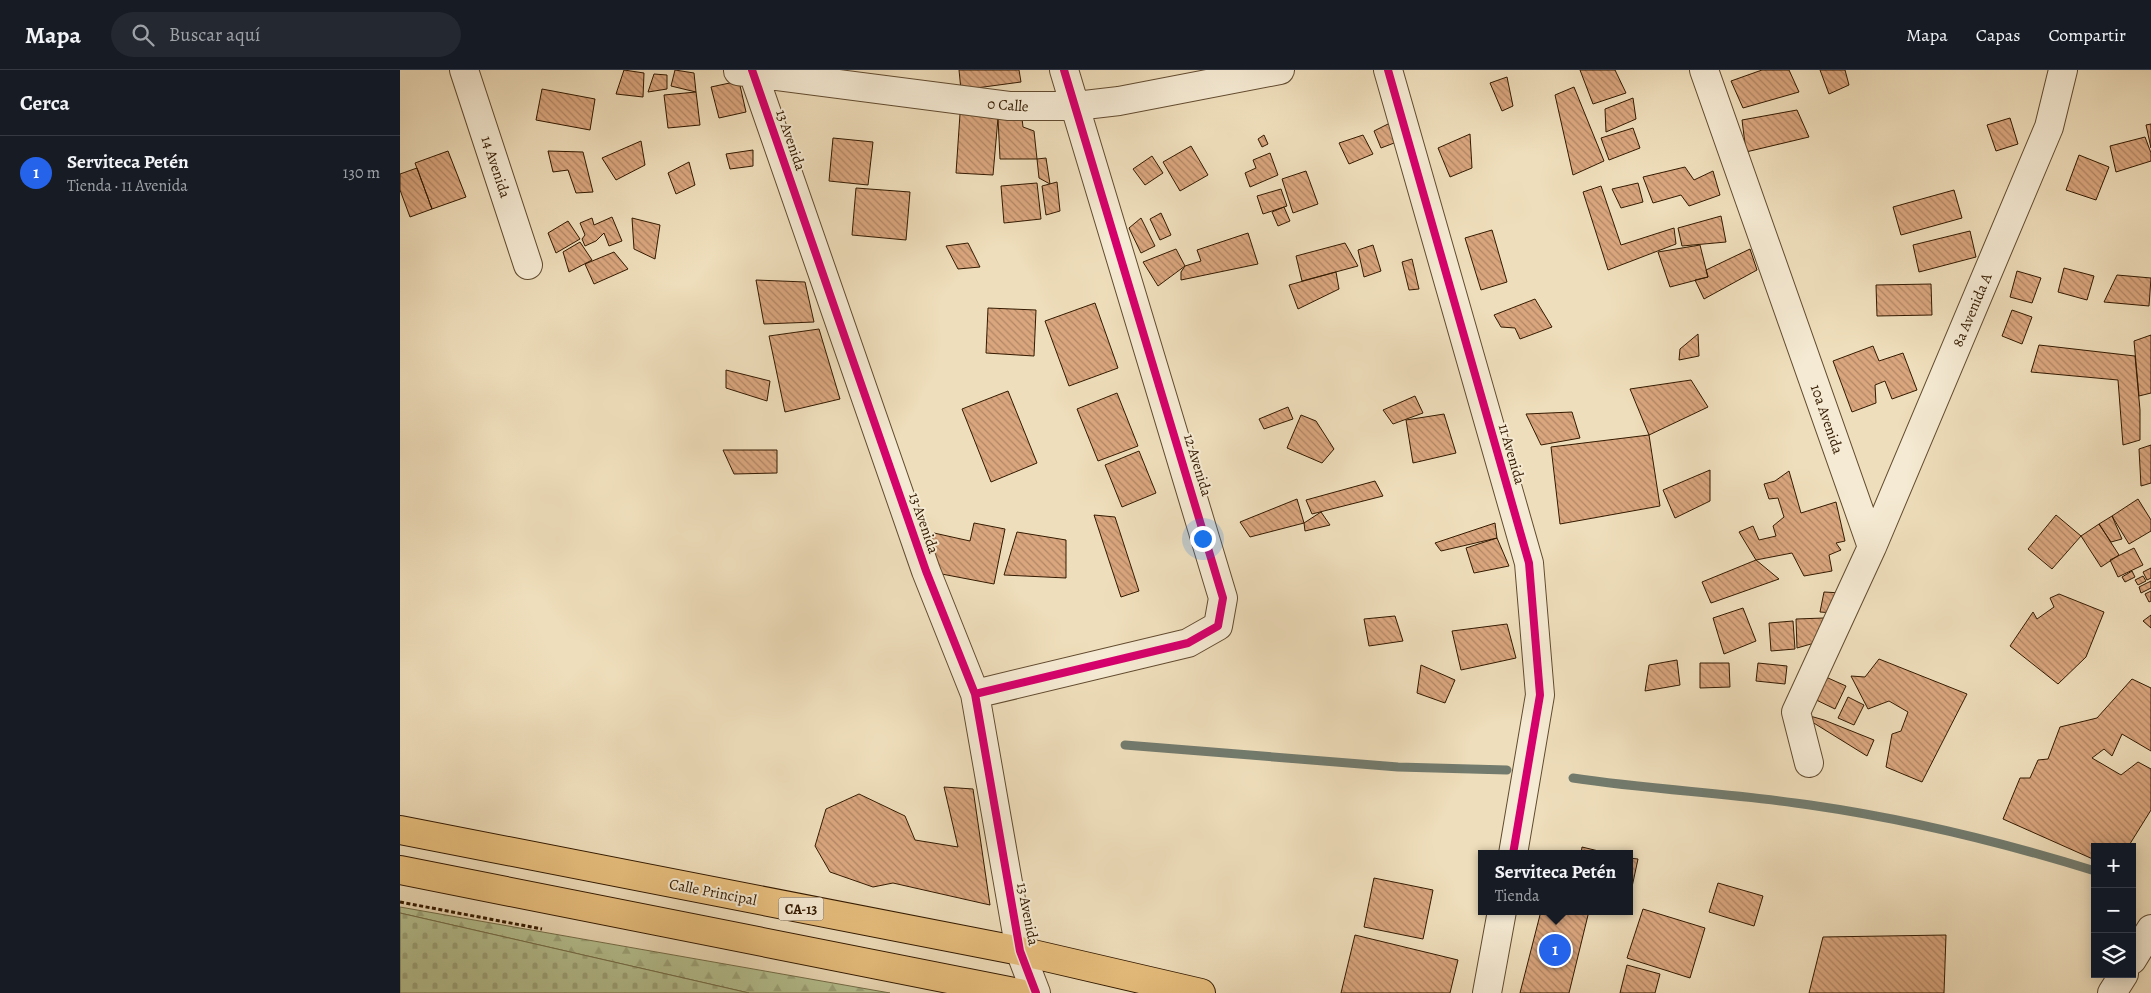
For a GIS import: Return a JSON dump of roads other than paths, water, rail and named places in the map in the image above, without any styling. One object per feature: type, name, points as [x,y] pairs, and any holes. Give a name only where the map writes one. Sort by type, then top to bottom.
[{"type":"main road","name":"Calle Principal","points":[[400,830],[1020,951],[1201,993]]},
{"type":"main road","points":[[400,870],[1019,993]]},
{"type":"street","name":"14 Avenida","points":[[464,70],[528,265]]},
{"type":"street","name":"12 Avenida","points":[[974,694],[1188,643],[1218,626],[1223,598],[1064,70]]},
{"type":"street","name":"0 Calle","points":[[747,71],[1009,106],[1076,106],[1119,101],[1280,70]]},
{"type":"street","name":"11 Avenida","points":[[1388,70],[1529,563],[1540,696],[1514,850]]},
{"type":"street","name":"10a Avenida","points":[[1704,70],[1872,547]]},
{"type":"street","name":"8a Avenida A","points":[[1872,547],[2049,127],[2063,70]]},
{"type":"street","name":"13 Avenida","points":[[747,71],[926,571],[974,694],[1020,951],[1036,993]]},
{"type":"street","points":[[1809,763],[1796,712],[1872,547]]},
{"type":"street","points":[[1487,993],[1501,915]]},
{"type":"street","points":[[2136,953],[2151,929]]},
{"type":"street","points":[[2112,993],[2121,978]]},
{"type":"waterway","points":[[1125,745],[1398,767],[1507,770]]},
{"type":"waterway","points":[[1573,778],[1632,786],[1751,797],[1882,817],[1954,832],[2025,850],[2091,870]]},
{"type":"place","name":"Serviteca Petén","points":[[1555,950]]}]
